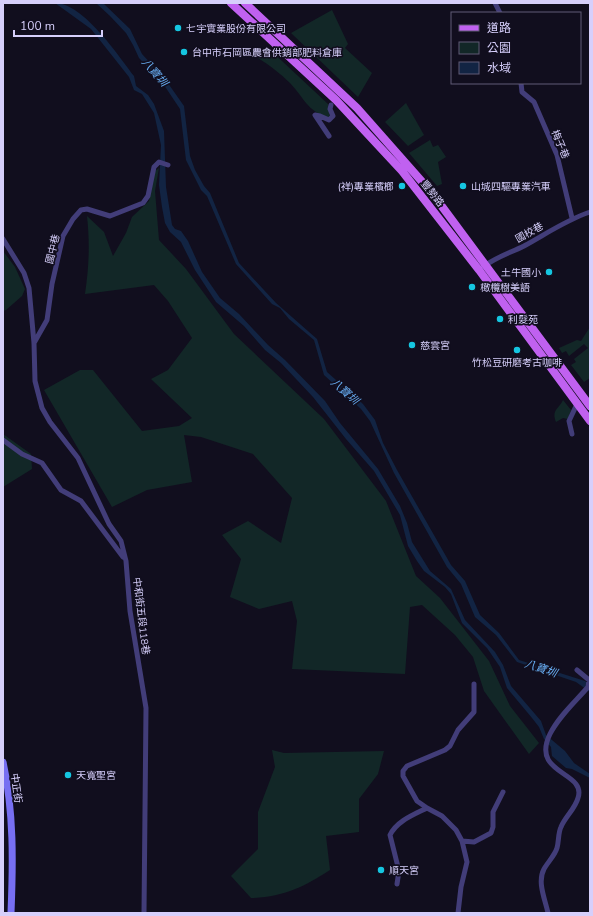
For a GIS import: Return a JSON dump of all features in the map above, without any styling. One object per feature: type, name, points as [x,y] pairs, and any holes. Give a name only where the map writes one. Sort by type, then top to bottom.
[{"type":"main road","name":"豐勢路","points":[[231,3],[315,80],[375,141],[436,212],[590,421]]},
{"type":"main road","name":"豐勢路","points":[[245,3],[318,70],[386,139],[432,193],[487,264],[590,406]]},
{"type":"street","points":[[495,3],[500,12]]},
{"type":"street","name":"梅子巷","points":[[521,84],[522,92],[534,102],[557,155],[572,218]]},
{"type":"street","points":[[329,136],[314,115],[329,120],[333,116],[330,109],[331,105]]},
{"type":"street","name":"國中巷","points":[[34,343],[47,320],[52,284],[63,236],[73,219],[81,210],[87,209],[110,216],[143,203],[148,196],[154,167],[159,162],[168,166]]},
{"type":"street","name":"國校巷","points":[[479,270],[487,264],[524,246],[572,218],[590,212]]},
{"type":"street","name":"中和街五段118巷","points":[[3,239],[24,273],[29,288],[34,343],[35,381],[42,408],[50,422],[78,458],[109,524],[121,541],[126,561],[130,611],[146,708],[144,913]]},
{"type":"street","points":[[531,342],[538,334]]},
{"type":"street","points":[[572,434],[570,421],[577,404]]},
{"type":"street","points":[[3,440],[22,454],[42,463],[61,490],[81,501],[126,561]]},
{"type":"street","points":[[548,913],[540,879],[544,869],[557,849],[560,828],[578,799],[579,790],[574,782],[548,762],[546,752],[549,735],[559,719],[588,687],[589,680],[576,670]]},
{"type":"street","points":[[458,913],[461,887],[467,862],[462,841],[456,830],[442,816],[417,801],[403,776],[404,768],[445,750],[450,746],[458,730],[474,712],[474,684]]},
{"type":"street","name":"中正街","points":[[3,762],[10,814],[13,865],[11,913]]},
{"type":"street","points":[[462,841],[474,842],[491,833],[493,827],[493,812],[503,792]]},
{"type":"street","points":[[397,884],[399,871],[390,835],[393,829],[401,822],[427,808]]},
{"type":"green space","points":[[332,10],[348,44],[345,48],[372,73],[358,97],[291,33]]},
{"type":"green space","points":[[267,47],[328,104],[329,118],[321,115],[306,104],[286,80],[258,58]]},
{"type":"green space","points":[[406,103],[424,135],[408,146],[385,122]]},
{"type":"green space","points":[[430,140],[433,147],[438,145],[446,157],[438,162],[442,184],[437,186],[409,153]]},
{"type":"green space","points":[[159,168],[155,191],[159,240],[186,269],[234,334],[324,419],[386,501],[416,576],[440,598],[489,661],[510,706],[539,743],[529,754],[484,691],[473,657],[455,635],[422,605],[410,607],[405,674],[292,669],[297,621],[292,601],[259,609],[230,597],[241,559],[222,535],[248,521],[281,543],[292,498],[253,454],[201,437],[184,435],[192,482],[147,490],[112,507],[44,390],[80,370],[93,370],[142,431],[179,426],[192,418],[151,379],[168,370],[192,338],[168,301],[154,285],[85,294],[89,255],[87,216],[104,232],[113,256],[126,233],[132,217],[149,201],[155,171]]},
{"type":"green space","points":[[3,251],[15,267],[25,289],[22,296],[3,311]]},
{"type":"green space","points":[[590,327],[590,378],[584,382],[571,365],[576,362],[574,359],[588,348],[584,344],[569,356],[566,351],[562,353],[559,348],[577,340],[581,341]]},
{"type":"green space","points":[[563,400],[571,410],[568,419],[563,418],[556,422],[554,415]]},
{"type":"green space","points":[[3,434],[31,454],[32,469],[3,487]]},
{"type":"green space","points":[[272,750],[284,753],[384,751],[378,774],[359,799],[359,832],[326,836],[330,870],[293,890],[273,896],[251,898],[231,876],[258,849],[258,812],[275,767]]},
{"type":"water","name":"八寶圳","points":[[55,3],[66,5],[77,11],[99,32],[134,76],[136,86],[148,95],[154,104],[164,131],[166,187],[172,225],[175,229],[181,231],[188,241],[202,272],[220,298],[239,314],[325,401],[340,423],[378,469],[400,506],[407,523],[412,542],[430,571],[451,589],[465,620],[495,652],[503,665],[511,686],[541,721],[546,735],[565,751],[574,763],[590,774],[590,778],[572,769],[566,768],[552,756],[551,747],[544,739],[539,727],[507,688],[500,667],[487,648],[462,623],[451,594],[445,587],[424,571],[417,561],[408,546],[400,515],[374,471],[346,439],[313,397],[281,363],[265,350],[244,326],[216,302],[195,270],[181,242],[170,232],[165,223],[159,185],[161,145],[154,113],[142,94],[134,90],[129,77],[91,29]]},
{"type":"water","name":"八寶圳","points":[[96,3],[103,3],[130,29],[142,54],[165,79],[184,106],[190,156],[195,170],[204,186],[210,193],[239,263],[276,303],[317,339],[327,372],[363,404],[375,420],[383,443],[397,470],[451,565],[465,581],[480,615],[499,633],[519,660],[585,681],[590,685],[590,692],[576,682],[517,662],[496,635],[475,617],[461,584],[447,567],[394,473],[370,421],[361,409],[324,375],[314,340],[289,319],[280,308],[272,304],[236,264],[207,196],[201,190],[186,160],[180,109],[162,82],[139,58],[126,33]]},
{"type":"place","name":"七宇實業股份有限公司","points":[[178,28]]},
{"type":"place","name":"台中市石岡區農會供銷部肥料倉庫","points":[[184,52]]},
{"type":"place","name":"(祥)專業檳榔","points":[[402,186]]},
{"type":"place","name":"山城四驅專業汽車","points":[[463,186]]},
{"type":"place","name":"土牛國小","points":[[549,272]]},
{"type":"place","name":"橄欖樹美語","points":[[472,287]]},
{"type":"place","name":"利髮苑","points":[[500,319]]},
{"type":"place","name":"慈雲宮","points":[[412,345]]},
{"type":"place","name":"竹松豆研磨考古咖啡","points":[[517,350]]},
{"type":"place","name":"天寬聖宮","points":[[68,775]]},
{"type":"place","name":"順天宮","points":[[381,870]]}]
